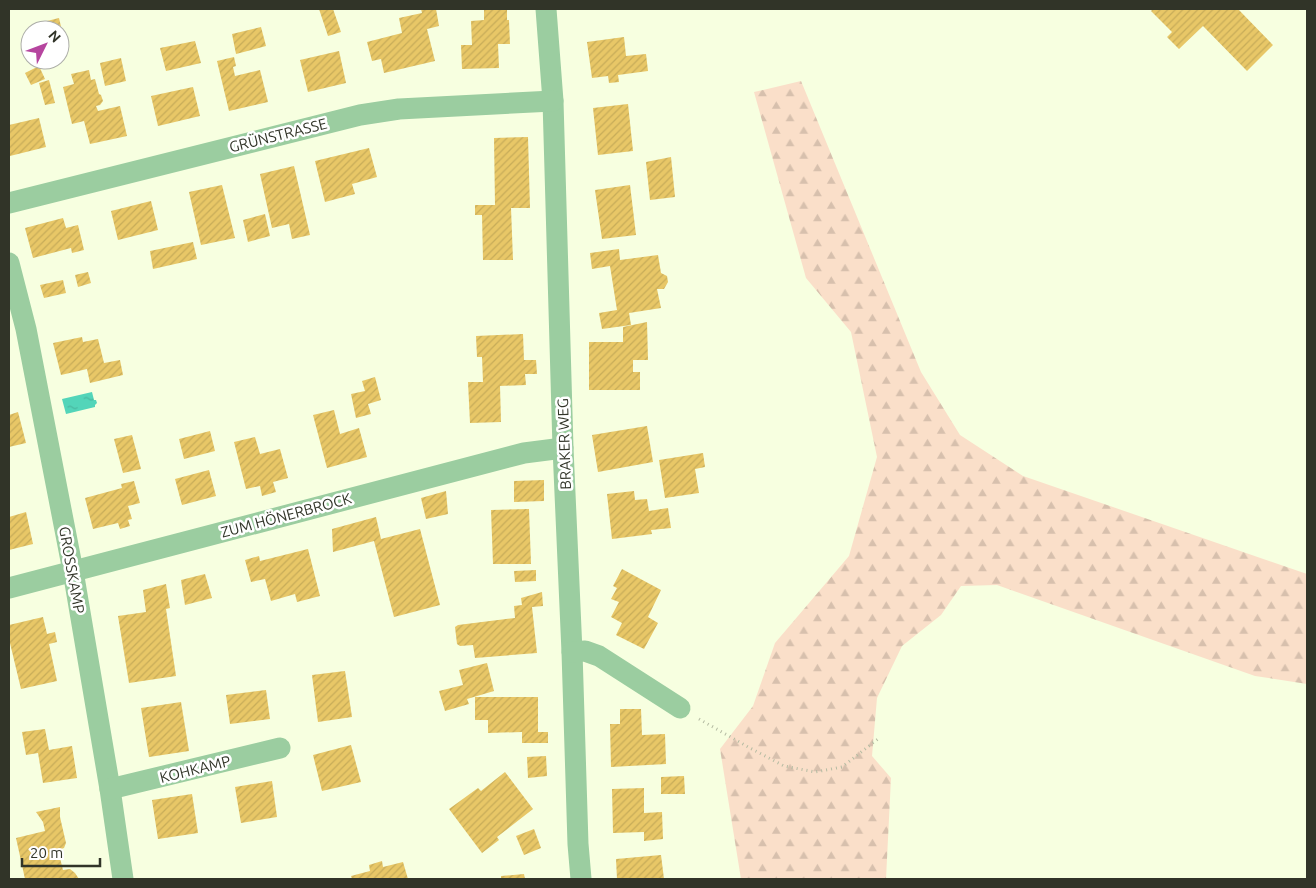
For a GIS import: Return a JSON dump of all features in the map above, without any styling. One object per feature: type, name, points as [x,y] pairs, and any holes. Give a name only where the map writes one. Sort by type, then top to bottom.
[{"type":"street","name":"BRAKER WEG","points":[[546,9],[553,100],[563,448],[578,844],[581,879]]},
{"type":"street","name":"GRÜNSTRASSE","points":[[9,203],[360,115],[399,109],[553,100]]},
{"type":"street","name":"GROSSKAMP","points":[[9,262],[26,329],[73,571],[123,879]]},
{"type":"street","name":"ZUM HÖNERBROCK","points":[[9,588],[524,453],[563,448]]},
{"type":"street","points":[[572,652],[585,652],[599,656],[680,708]]},
{"type":"street","name":"KOHKAMP","points":[[110,790],[280,748]]},
{"type":"path","points":[[680,708],[784,766],[815,772],[842,767],[878,739]]},
{"type":"green space","points":[[801,81],[921,372],[960,435],[1023,476],[1307,574],[1307,684],[1255,676],[997,585],[961,586],[941,615],[902,646],[877,698],[872,756],[891,778],[886,879],[741,879],[720,749],[753,706],[775,643],[849,556],[877,457],[851,332],[806,278],[754,92]]},
{"type":"water","points":[[92,392],[97,403],[95,407],[66,414],[62,399]]},
{"type":"building","points":[[319,9],[333,9],[341,32],[328,36]]},
{"type":"building","points":[[421,9],[436,9],[439,26],[427,29],[435,61],[384,73],[381,59],[372,61],[367,42],[402,33],[399,18],[422,13]]},
{"type":"building","points":[[484,9],[507,9],[510,44],[498,44],[499,68],[462,69],[461,45],[472,45],[471,21],[484,20]]},
{"type":"building","points":[[1153,9],[1238,9],[1273,45],[1247,71],[1203,26],[1179,49],[1167,37],[1172,32],[1151,11]]},
{"type":"building","points":[[261,27],[266,46],[236,54],[232,34]]},
{"type":"building","points":[[624,37],[626,56],[646,54],[648,71],[618,75],[619,82],[609,83],[608,76],[592,78],[587,42]]},
{"type":"building","points":[[195,41],[201,63],[166,71],[160,48]]},
{"type":"building","points":[[339,51],[346,83],[308,92],[300,60]]},
{"type":"building","points":[[234,57],[236,66],[233,67],[235,76],[260,70],[268,102],[229,111],[217,61]]},
{"type":"building","points":[[121,58],[126,81],[105,86],[100,63]]},
{"type":"building","points":[[31,70],[41,70],[45,79],[31,85],[25,73]]},
{"type":"building","points":[[89,70],[91,80],[95,79],[103,101],[100,105],[96,106],[98,111],[120,106],[127,136],[90,144],[84,121],[72,124],[63,87],[74,84],[71,74]]},
{"type":"building","points":[[49,80],[55,103],[45,105],[39,83]]},
{"type":"building","points":[[193,87],[200,116],[158,126],[151,96]]},
{"type":"building","points":[[628,104],[633,151],[598,155],[593,108]]},
{"type":"building","points":[[39,118],[46,147],[10,156],[9,125]]},
{"type":"building","points":[[528,137],[530,208],[511,208],[513,260],[483,260],[482,215],[475,215],[475,205],[495,205],[494,138]]},
{"type":"building","points":[[369,148],[377,177],[352,184],[355,194],[325,202],[315,161]]},
{"type":"building","points":[[671,157],[675,197],[650,200],[646,162]]},
{"type":"building","points":[[294,166],[310,235],[292,239],[289,224],[272,228],[260,174]]},
{"type":"building","points":[[222,185],[235,238],[201,245],[189,192]]},
{"type":"building","points":[[630,185],[636,235],[602,239],[595,190]]},
{"type":"building","points":[[151,201],[158,230],[118,240],[111,211]]},
{"type":"building","points":[[265,214],[270,236],[248,242],[243,220]]},
{"type":"building","points":[[63,218],[66,228],[78,225],[84,250],[72,253],[71,248],[33,258],[25,228]]},
{"type":"building","points":[[193,242],[197,259],[153,269],[150,251]]},
{"type":"building","points":[[619,249],[620,260],[658,255],[661,273],[667,276],[668,282],[664,289],[657,289],[661,308],[629,313],[631,325],[602,329],[599,313],[617,310],[610,266],[592,269],[590,253]]},
{"type":"building","points":[[88,272],[91,283],[78,287],[75,275]]},
{"type":"building","points":[[63,280],[66,293],[44,298],[40,285]]},
{"type":"building","points":[[647,322],[648,360],[633,360],[633,372],[640,372],[640,390],[589,390],[589,342],[623,342],[623,327]]},
{"type":"building","points":[[523,334],[524,360],[536,360],[537,374],[525,374],[526,385],[500,386],[501,422],[470,423],[468,382],[483,382],[482,357],[477,357],[476,336]]},
{"type":"building","points":[[82,337],[83,342],[98,339],[104,363],[120,360],[123,375],[90,383],[87,369],[61,375],[53,343]]},
{"type":"building","points":[[375,377],[381,400],[368,404],[371,414],[356,418],[351,394],[365,391],[362,381]]},
{"type":"building","points":[[334,410],[340,434],[359,428],[367,457],[327,468],[313,415]]},
{"type":"building","points":[[18,412],[26,443],[9,447],[9,415]]},
{"type":"building","points":[[647,426],[653,462],[598,472],[592,435]]},
{"type":"building","points":[[210,431],[215,451],[184,459],[179,439]]},
{"type":"building","points":[[132,435],[141,469],[123,473],[114,439]]},
{"type":"building","points":[[255,437],[260,454],[280,449],[288,478],[273,482],[276,492],[262,496],[260,486],[246,489],[234,442]]},
{"type":"building","points":[[703,453],[705,467],[695,469],[699,493],[665,498],[659,460]]},
{"type":"building","points":[[209,470],[216,496],[182,505],[175,479]]},
{"type":"building","points":[[544,480],[544,501],[514,502],[514,481]]},
{"type":"building","points":[[134,481],[140,503],[128,506],[132,519],[128,520],[130,526],[120,529],[118,523],[93,529],[85,498],[122,488],[121,484]]},
{"type":"building","points":[[446,491],[448,514],[426,519],[421,498]]},
{"type":"building","points":[[634,491],[635,500],[647,499],[649,511],[668,508],[671,528],[651,530],[652,534],[612,539],[607,494]]},
{"type":"building","points":[[529,509],[531,564],[493,564],[491,510]]},
{"type":"building","points":[[26,512],[33,544],[9,550],[9,517]]},
{"type":"building","points":[[376,517],[381,539],[420,529],[440,605],[394,617],[374,541],[333,552],[332,529]]},
{"type":"building","points":[[308,549],[320,596],[297,602],[295,594],[271,601],[265,579],[251,582],[245,560],[259,556],[260,561]]},
{"type":"building","points":[[622,569],[661,590],[648,617],[658,623],[644,649],[616,635],[622,623],[611,617],[619,602],[611,599],[617,588],[613,586]]},
{"type":"building","points":[[536,570],[536,581],[515,582],[514,571]]},
{"type":"building","points":[[205,574],[212,598],[185,605],[181,580]]},
{"type":"building","points":[[166,584],[170,608],[166,609],[176,676],[129,683],[118,616],[146,612],[143,590]]},
{"type":"building","points":[[542,592],[543,606],[532,607],[537,653],[475,658],[473,645],[460,646],[457,644],[455,627],[458,625],[515,618],[514,606],[522,605],[521,598]]},
{"type":"building","points":[[43,617],[47,634],[55,632],[57,642],[49,644],[57,681],[21,689],[9,639],[9,625]]},
{"type":"building","points":[[487,663],[494,691],[467,699],[469,704],[445,711],[439,691],[463,685],[459,670]]},
{"type":"building","points":[[345,671],[352,717],[318,722],[312,675]]},
{"type":"building","points":[[266,690],[270,719],[230,724],[226,695]]},
{"type":"building","points":[[475,697],[538,697],[538,732],[548,732],[548,743],[522,743],[522,732],[488,733],[488,720],[475,720]]},
{"type":"building","points":[[181,702],[189,751],[149,757],[141,708]]},
{"type":"building","points":[[620,709],[641,709],[642,735],[665,734],[666,764],[611,767],[610,724],[620,724]]},
{"type":"building","points":[[45,729],[49,750],[72,746],[77,778],[43,783],[38,753],[26,755],[22,732]]},
{"type":"building","points":[[351,745],[361,782],[322,791],[313,755]]},
{"type":"building","points":[[546,756],[547,776],[528,778],[527,757]]},
{"type":"building","points":[[505,772],[533,809],[497,837],[499,840],[482,853],[449,809],[478,788],[481,791]]},
{"type":"building","points":[[684,776],[685,794],[661,794],[661,777]]},
{"type":"building","points":[[272,781],[277,817],[241,823],[235,787]]},
{"type":"building","points":[[644,788],[644,813],[662,812],[663,839],[644,841],[644,832],[613,833],[612,789]]},
{"type":"building","points":[[192,794],[198,833],[158,839],[152,800]]},
{"type":"building","points":[[60,807],[60,817],[66,843],[64,848],[58,850],[63,870],[70,869],[79,879],[25,879],[16,838],[45,831],[43,822],[36,812]]},
{"type":"building","points":[[534,829],[541,848],[524,855],[516,836]]},
{"type":"building","points":[[661,855],[664,879],[617,879],[616,859]]},
{"type":"building","points":[[382,861],[383,867],[403,862],[408,879],[352,879],[351,876],[370,871],[369,865]]},
{"type":"building","points":[[524,874],[525,879],[501,879],[501,876]]}]
